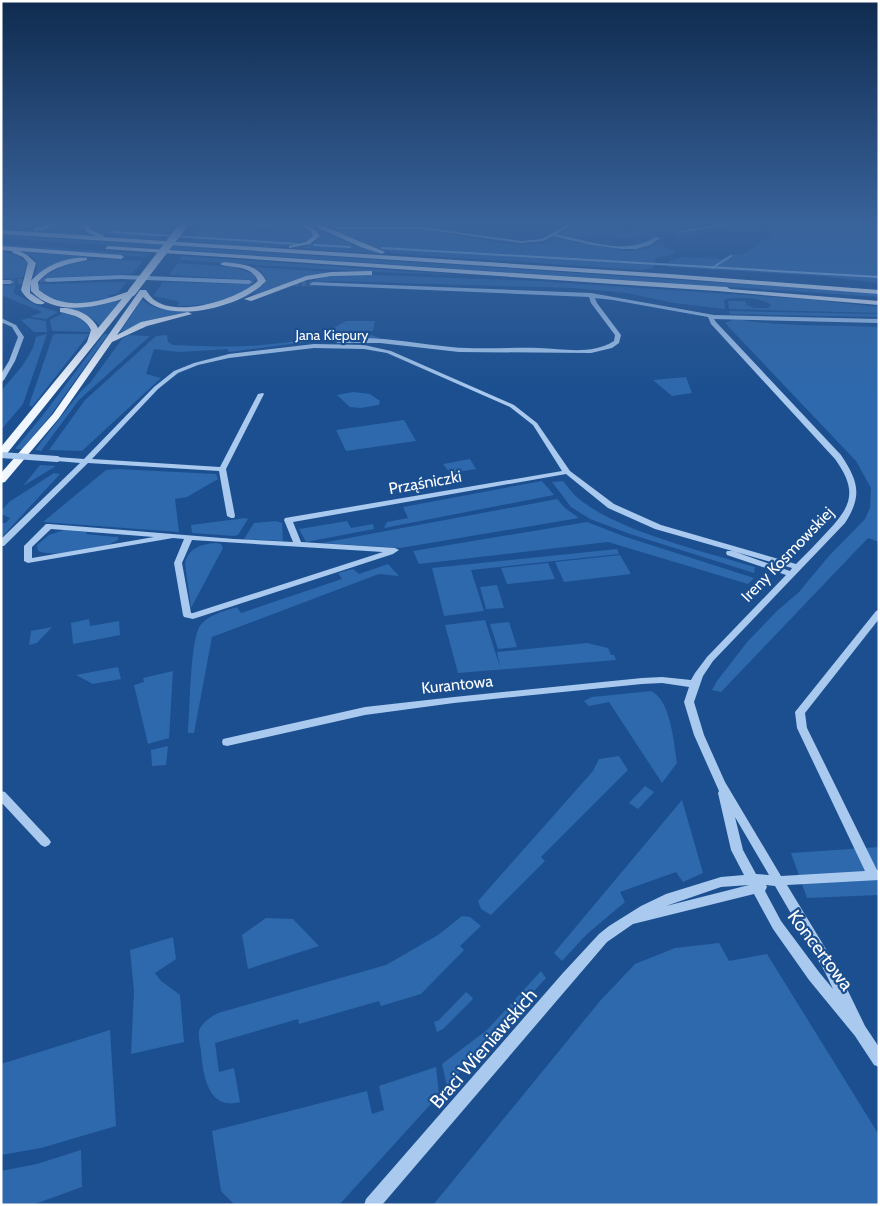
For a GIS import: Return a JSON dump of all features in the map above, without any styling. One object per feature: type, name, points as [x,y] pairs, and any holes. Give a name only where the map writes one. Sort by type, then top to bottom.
[{"type":"main road","points":[[28,279],[24,287],[25,292],[31,298],[43,304],[78,314],[90,321],[95,330],[91,344]]},
{"type":"main road","points":[[37,279],[34,288],[37,293],[46,299],[76,306],[103,303],[132,292]]},
{"type":"main road","points":[[1,455],[142,279]]},
{"type":"main road","points":[[1,480],[52,422],[153,279]]},
{"type":"main road","points":[[143,292],[148,301],[156,306],[195,308],[214,305],[242,296],[253,290],[262,281],[261,279]]},
{"type":"main road","points":[[107,344],[144,324],[235,304],[303,279]]},
{"type":"main road","points":[[553,279],[602,281]]},
{"type":"main road","points":[[576,279],[879,297]]},
{"type":"main road","points":[[714,279],[879,292]]},
{"type":"main road","points":[[729,279],[879,288]]},
{"type":"main road","points":[[703,288],[879,304]]},
{"type":"street","points":[[47,280],[65,279]]},
{"type":"street","points":[[179,279],[249,282]]},
{"type":"street","points":[[1,282],[10,282]]},
{"type":"street","points":[[313,284],[591,295],[710,316],[879,321]]},
{"type":"street","points":[[314,346],[336,341],[357,340],[467,350],[594,350],[614,345],[619,339],[618,335],[591,295]]},
{"type":"street","name":"Ireny Kosmowskiej","points":[[710,316],[713,323],[838,457],[852,481],[854,498],[846,515],[710,659],[694,684],[689,702],[692,718],[720,783],[777,881]]},
{"type":"street","points":[[1,320],[16,329],[21,337],[12,361],[1,380]]},
{"type":"street","name":"Jana Kiepury","points":[[1,544],[156,388],[181,370],[229,356],[314,346],[364,347],[389,352],[512,406],[535,424],[567,472],[611,506],[646,522],[716,549],[794,570]]},
{"type":"street","points":[[231,516],[222,469],[261,394]]},
{"type":"street","points":[[1,455],[222,469]]},
{"type":"street","name":"Prząśniczki","points":[[298,544],[288,520],[567,472]]},
{"type":"street","points":[[173,536],[28,561],[28,546],[49,526],[395,550],[193,616],[187,615],[178,563],[189,537]]},
{"type":"street","points":[[876,875],[802,728],[800,712],[879,613]]},
{"type":"street","name":"Kurantowa","points":[[227,742],[341,715],[394,707],[642,681],[662,680],[694,684]]},
{"type":"street","name":"Ireny Kosmowskiej","points":[[720,783],[737,850],[754,883]]},
{"type":"street","points":[[1,795],[46,842]]},
{"type":"street","name":"Braci Wieniawskich","points":[[372,1205],[588,954],[608,934],[628,922],[754,883],[876,875]]},
{"type":"street","name":"Koncertowa","points":[[777,881],[830,968],[860,1031]]},
{"type":"street","name":"Koncertowa","points":[[754,883],[777,925],[814,976],[860,1031],[879,1060]]},
{"type":"shaded area","points":[[266,279],[297,279],[252,295],[266,283]]},
{"type":"shaded area","points":[[317,279],[536,281],[804,299],[879,307],[879,313],[729,309],[728,301],[745,301],[747,305],[755,308],[768,308],[771,305],[761,300],[741,298],[724,300],[725,309],[674,303],[626,293],[575,288],[310,282]]},
{"type":"shaded area","points":[[615,279],[671,279],[879,293],[879,297]]},
{"type":"shaded area","points":[[849,279],[879,279],[879,283]]},
{"type":"shaded area","points":[[126,282],[118,293],[108,296],[114,298],[73,304],[53,300],[38,288],[39,284]]},
{"type":"shaded area","points":[[163,282],[249,284],[254,286],[217,302],[177,306],[178,301],[153,296]]},
{"type":"shaded area","points":[[16,285],[13,293],[36,305],[58,312],[46,319],[30,317],[42,312],[1,295],[1,286]]},
{"type":"shaded area","points":[[123,299],[100,326],[96,321],[85,315],[55,305],[95,305]]},
{"type":"shaded area","points":[[142,300],[162,309],[177,311],[200,310],[150,320],[120,332]]},
{"type":"shaded area","points":[[729,311],[879,314],[879,317],[730,314]]},
{"type":"shaded area","points":[[65,312],[85,320],[91,332],[52,331],[50,320]]},
{"type":"shaded area","points":[[28,318],[46,321],[47,332],[34,332],[21,320]]},
{"type":"shaded area","points":[[735,319],[789,325],[879,327],[879,542],[868,538],[721,692],[712,690],[748,641],[778,610],[799,592],[828,557],[865,519],[870,508],[871,488],[856,461],[725,323]]},
{"type":"shaded area","points":[[346,321],[375,321],[373,331],[334,332],[335,327]]},
{"type":"shaded area","points":[[47,334],[23,404],[1,430],[1,391],[23,365],[33,348],[36,337]]},
{"type":"shaded area","points":[[89,334],[32,407],[29,405],[53,335]]},
{"type":"shaded area","points":[[104,334],[108,334],[50,416],[22,449],[15,449],[43,415]]},
{"type":"shaded area","points":[[368,334],[380,338],[339,338],[229,352],[227,349],[179,352],[154,349],[146,374],[161,378],[82,451],[49,450],[85,400],[156,336],[167,335],[168,342],[173,345],[229,347],[275,344],[341,335]]},
{"type":"shaded area","points":[[128,335],[150,336],[79,400],[41,451],[35,450],[81,391],[90,383],[122,339]]},
{"type":"shaded area","points":[[686,377],[692,393],[672,396],[653,380]]},
{"type":"shaded area","points":[[353,392],[370,394],[380,401],[379,405],[361,408],[350,407],[337,395]]},
{"type":"shaded area","points":[[404,420],[416,441],[346,451],[336,430]]},
{"type":"shaded area","points":[[470,459],[476,469],[450,473],[443,464]]},
{"type":"shaded area","points":[[40,465],[56,466],[23,486]]},
{"type":"shaded area","points":[[106,470],[216,474],[218,479],[187,497],[175,499],[179,532],[43,522]]},
{"type":"shaded area","points":[[54,473],[60,474],[1,538],[1,523],[6,523],[10,518],[1,514],[1,511],[9,502]]},
{"type":"shaded area","points":[[542,481],[554,495],[384,528],[387,522],[408,518],[403,507]]},
{"type":"shaded area","points":[[563,481],[579,499],[616,521],[663,539],[755,567],[754,573],[630,534],[590,519],[571,507],[552,482]]},
{"type":"shaded area","points":[[557,499],[565,508],[579,518],[400,548],[322,543]]},
{"type":"shaded area","points":[[248,519],[238,535],[192,533],[191,525]]},
{"type":"shaded area","points":[[276,521],[282,523],[283,541],[244,539],[254,523]]},
{"type":"shaded area","points":[[347,521],[351,528],[373,524],[374,529],[306,542],[299,529]]},
{"type":"shaded area","points":[[587,522],[626,537],[754,578],[748,584],[608,542],[419,564],[413,551]]},
{"type":"shaded area","points":[[64,530],[117,536],[119,539],[113,543],[92,549],[67,553],[45,553],[38,551],[37,545],[49,535]]},
{"type":"shaded area","points":[[205,544],[221,544],[223,548],[191,608],[185,564],[189,554],[196,548]]},
{"type":"shaded area","points":[[617,549],[619,554],[471,570],[484,611],[444,616],[432,568]]},
{"type":"shaded area","points":[[620,555],[631,574],[564,582],[555,562]]},
{"type":"shaded area","points":[[548,563],[555,579],[507,584],[501,568]]},
{"type":"shaded area","points":[[388,564],[399,576],[379,574],[212,637],[194,733],[188,733],[194,646],[203,622],[217,614],[237,607],[241,613],[342,579],[338,573],[353,569],[359,574]]},
{"type":"shaded area","points":[[497,585],[504,608],[486,609],[480,587]]},
{"type":"shaded area","points":[[89,619],[90,626],[119,621],[120,635],[73,644],[71,623]]},
{"type":"shaded area","points":[[485,620],[500,667],[497,652],[587,643],[608,648],[616,660],[458,673],[445,625]]},
{"type":"shaded area","points":[[509,622],[517,647],[498,649],[490,624]]},
{"type":"shaded area","points":[[52,627],[37,643],[29,645],[31,631]]},
{"type":"shaded area","points":[[118,667],[121,679],[93,684],[76,675]]},
{"type":"shaded area","points":[[173,671],[169,738],[148,744],[134,685],[144,682],[143,678]]},
{"type":"shaded area","points":[[651,691],[658,696],[667,713],[673,734],[677,763],[662,783],[609,702],[589,706],[584,701],[592,697]]},
{"type":"shaded area","points":[[168,746],[166,765],[152,766],[151,750]]},
{"type":"shaded area","points":[[619,756],[628,770],[541,857],[545,861],[491,915],[481,909],[478,901],[593,771],[599,759]]},
{"type":"shaded area","points":[[645,786],[654,792],[638,809],[629,803]]},
{"type":"shaded area","points":[[682,800],[703,873],[683,882],[676,872],[620,892],[625,902],[587,934],[562,961],[554,953]]},
{"type":"shaded area","points":[[879,847],[879,895],[807,898],[791,853]]},
{"type":"shaded area","points":[[462,916],[470,917],[481,926],[460,946],[464,950],[421,994],[381,1006],[379,1001],[299,1024],[298,1019],[215,1043],[219,1072],[234,1068],[240,1102],[229,1103],[221,1101],[209,1089],[203,1070],[199,1035],[200,1028],[204,1022],[218,1013],[386,965],[438,935]]},
{"type":"shaded area","points":[[266,918],[293,919],[319,946],[248,969],[242,935]]},
{"type":"shaded area","points":[[173,937],[176,959],[155,973],[160,980],[180,995],[184,1042],[131,1054],[134,991],[130,950]]},
{"type":"shaded area","points":[[719,943],[729,961],[767,954],[879,1135],[879,1205],[433,1205],[600,1001],[635,964],[675,948]]},
{"type":"shaded area","points":[[541,971],[546,978],[447,1086],[442,1064],[487,1030]]},
{"type":"shaded area","points":[[466,992],[473,998],[472,1000],[443,1029],[437,1032],[434,1022],[439,1020]]},
{"type":"shaded area","points":[[110,1030],[116,1126],[41,1148],[1,1155],[1,1064]]},
{"type":"shaded area","points":[[436,1067],[439,1095],[339,1205],[235,1205],[221,1191],[212,1131],[367,1091],[372,1114],[384,1110],[379,1086]]},
{"type":"shaded area","points":[[81,1150],[82,1187],[32,1205],[1,1205],[1,1171],[37,1164]]},
{"type":"tunnel","points":[[10,282],[47,280]]},
{"type":"tunnel","points":[[249,282],[313,284]]}]
